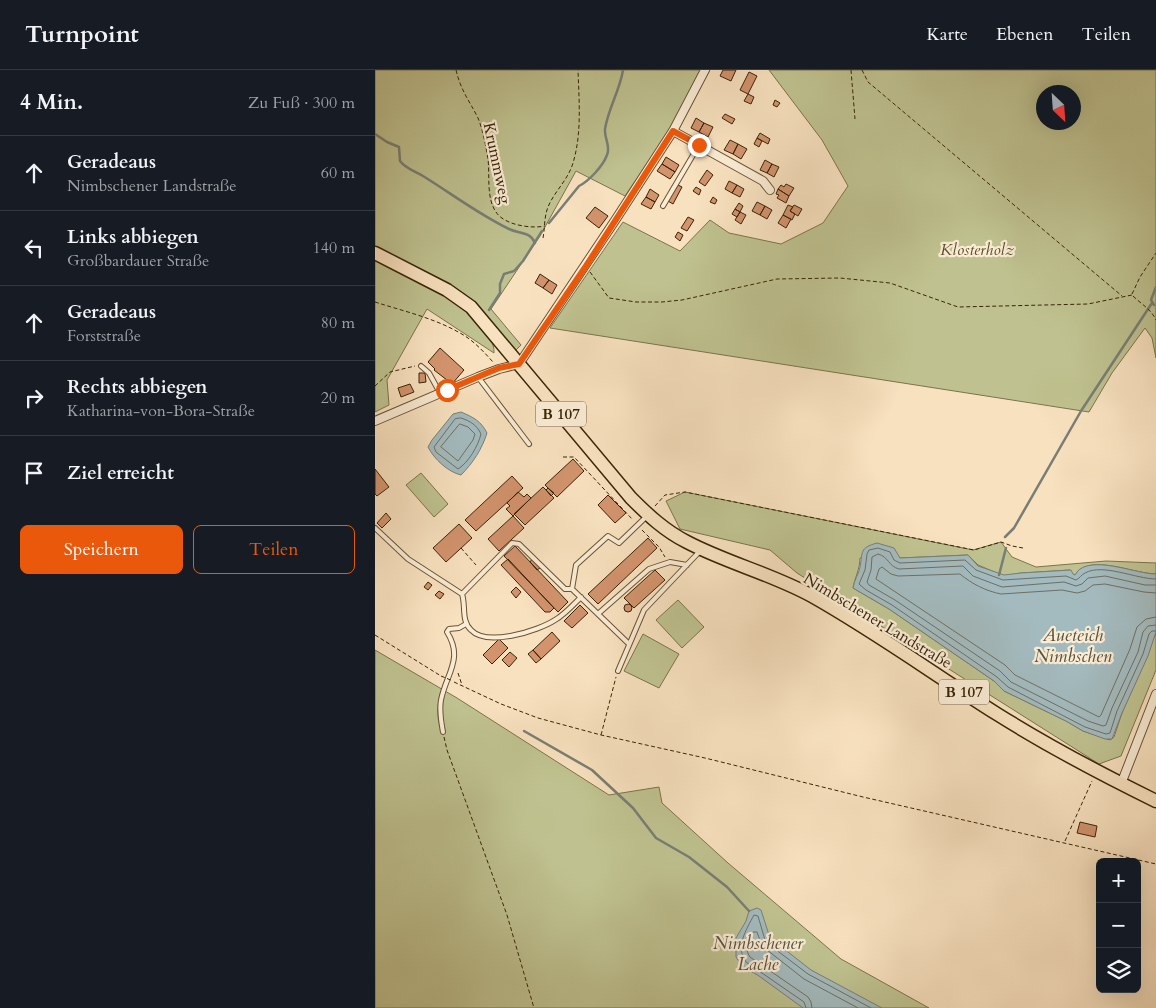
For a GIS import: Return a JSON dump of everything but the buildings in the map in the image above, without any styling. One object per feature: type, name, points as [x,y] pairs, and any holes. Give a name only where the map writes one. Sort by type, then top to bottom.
[{"type":"main road","name":"Nimbschener Landstraße","points":[[375,253],[454,294],[471,307],[631,498],[648,515],[685,541],[702,550],[784,582],[810,595],[860,624],[996,713],[1052,747],[1156,801]]},
{"type":"street","points":[[375,421],[499,368],[519,364],[586,266],[673,131],[705,70]]},
{"type":"street","points":[[673,131],[763,181],[770,190]]},
{"type":"street","points":[[1121,784],[1156,694]]},
{"type":"lane","points":[[663,206],[699,145]]},
{"type":"lane","points":[[421,366],[429,373],[441,393]]},
{"type":"lane","points":[[478,377],[529,444]]},
{"type":"lane","points":[[572,589],[576,565],[608,536],[619,543],[648,515]]},
{"type":"lane","points":[[375,528],[408,559],[462,594],[465,601],[466,624],[471,631],[485,638],[537,630],[564,614],[581,596]]},
{"type":"lane","points":[[462,594],[513,543],[519,544],[565,589],[572,589],[581,596],[629,644]]},
{"type":"lane","points":[[618,671],[644,610],[702,550]]},
{"type":"lane","points":[[599,613],[649,569],[670,562],[687,565]]},
{"type":"lane","points":[[443,732],[440,717],[441,700],[455,658],[454,647],[447,632],[449,629],[459,628],[466,624]]},
{"type":"path","name":"Krummweg","points":[[456,70],[460,87],[479,120],[488,160],[491,198],[495,212],[503,219],[522,226],[536,228],[545,226]]},
{"type":"path","points":[[543,238],[548,206],[566,180],[573,166],[576,154],[579,130],[578,70]]},
{"type":"path","points":[[851,70],[855,119]]},
{"type":"path","points":[[861,70],[869,82],[1122,296]]},
{"type":"path","points":[[1132,294],[1140,277],[1156,253]]},
{"type":"path","points":[[586,266],[609,298],[635,302],[682,300],[777,279],[840,278],[890,283],[958,307],[1088,304],[1132,294]]},
{"type":"path","points":[[1132,294],[1142,305],[1153,312],[1156,320]]},
{"type":"path","points":[[375,302],[435,322],[460,333],[471,340],[499,368]]},
{"type":"path","points":[[375,386],[390,372],[412,366],[421,366]]},
{"type":"path","points":[[563,457],[574,457],[659,547],[670,562]]},
{"type":"path","points":[[648,515],[665,495],[685,492],[973,550],[1001,542],[1023,548]]},
{"type":"path","points":[[461,548],[477,565]]},
{"type":"path","points":[[375,634],[441,676],[501,704],[538,718],[601,735],[863,797],[1156,864]]},
{"type":"path","points":[[453,666],[462,686]]},
{"type":"path","points":[[601,735],[618,671]]},
{"type":"path","points":[[443,732],[447,750],[507,915],[534,1008]]},
{"type":"path","points":[[1064,842],[1097,772]]},
{"type":"green space","points":[[375,70],[710,70],[625,196],[576,171],[540,236],[491,309],[521,345],[516,350],[502,337],[484,314],[375,248]]},
{"type":"green space","name":"Klosterholz","points":[[769,70],[1156,70],[1156,358],[1152,338],[1145,328],[1112,373],[1089,412],[550,328],[623,222],[680,251],[710,220],[729,233],[781,244],[823,223],[848,186],[822,140]]},
{"type":"green space","points":[[375,258],[433,286],[457,301],[485,330],[490,338],[494,353],[427,309],[387,380],[389,405],[375,412]]},
{"type":"green space","points":[[421,473],[448,504],[434,517],[406,485]]},
{"type":"green space","points":[[685,492],[973,550],[1001,542],[1012,557],[1036,567],[1106,561],[1156,563],[1156,574],[1107,565],[1097,565],[1080,569],[1075,575],[1070,570],[1004,576],[978,565],[968,555],[860,558],[853,588],[889,609],[994,681],[1004,691],[1083,731],[1110,740],[1114,737],[1156,632],[1156,670],[1121,756],[1099,764],[797,573],[770,550],[680,529],[666,501]]},
{"type":"green space","points":[[678,600],[704,627],[682,648],[656,620]]},
{"type":"green space","points":[[643,634],[679,654],[659,688],[624,671]]},
{"type":"green space","points":[[375,650],[457,698],[609,795],[659,787],[662,803],[728,863],[841,959],[929,1008],[375,1008]]},
{"type":"water","points":[[461,412],[476,420],[487,433],[477,456],[461,475],[451,471],[442,464],[428,447],[453,414]]},
{"type":"water","name":"Aueteich Nimbschen","points":[[877,543],[894,548],[900,558],[968,555],[978,566],[1004,575],[1071,570],[1075,575],[1080,569],[1097,565],[1107,565],[1156,574],[1156,632],[1148,656],[1112,739],[1105,739],[1083,731],[1004,691],[994,681],[889,609],[853,588],[863,551]]},
{"type":"water","name":"Nimbschener Lache","points":[[757,908],[761,910],[770,938],[811,970],[882,1008],[803,1008],[742,966],[736,957],[736,938],[746,921],[749,911]]},
{"type":"waterway","points":[[549,223],[579,186],[595,173],[605,159],[608,152],[605,129],[623,70]]},
{"type":"waterway","points":[[375,134],[399,147],[402,164],[498,223],[513,231],[530,236],[535,243]]},
{"type":"waterway","points":[[489,310],[500,293],[500,284],[504,274],[514,271],[523,261],[542,231]]},
{"type":"waterway","points":[[1154,305],[1151,300],[1156,287]]},
{"type":"waterway","points":[[1005,537],[1014,528],[1081,411],[1152,303]]},
{"type":"waterway","points":[[999,575],[1006,548]]},
{"type":"waterway","points":[[524,731],[592,770],[633,808],[656,838],[689,857],[727,887],[749,911]]},
{"type":"route","points":[[447,390],[499,368],[519,364],[586,266],[673,131],[699,145]]}]
